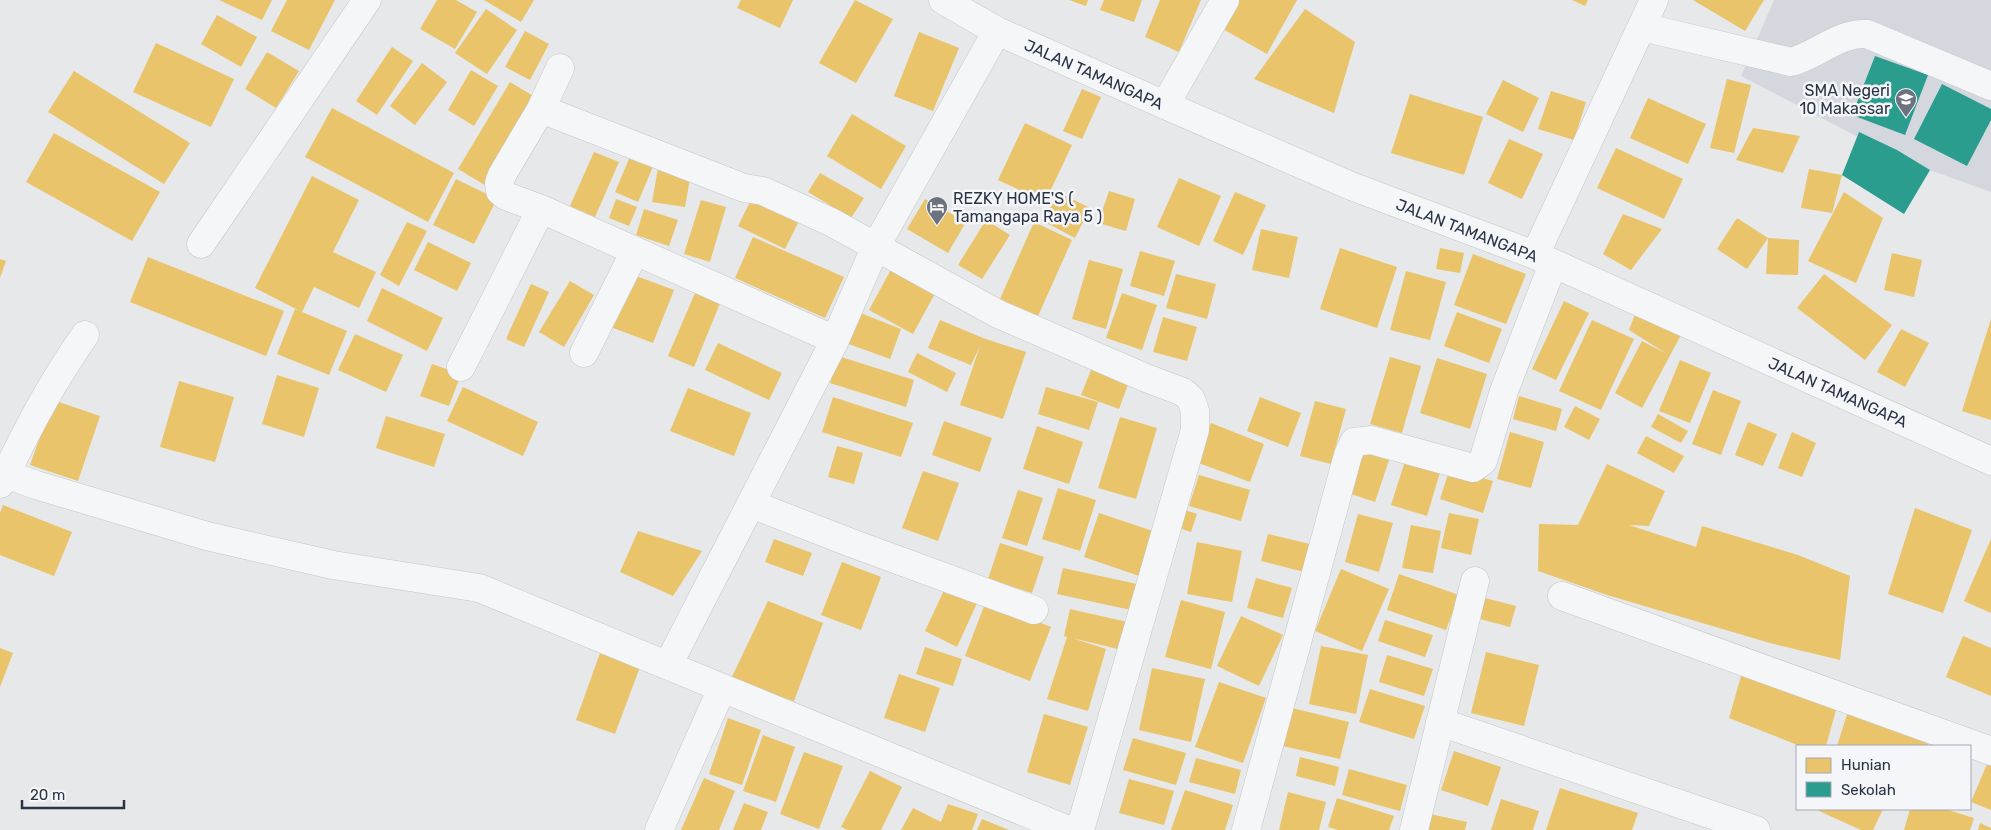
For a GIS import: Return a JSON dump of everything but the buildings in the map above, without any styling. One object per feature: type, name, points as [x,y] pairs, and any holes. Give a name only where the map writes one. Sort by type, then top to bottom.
[{"type":"street","points":[[200,244],[367,0]]},
{"type":"street","points":[[1165,105],[1225,0]]},
{"type":"street","points":[[1246,830],[1348,454],[1354,442],[1371,440],[1473,468],[1483,461],[1544,260],[1654,0]]},
{"type":"street","name":"JALAN TAMANGAPA","points":[[951,2],[996,31],[1351,186],[1544,260],[1991,461]]},
{"type":"street","points":[[1642,27],[1791,62],[1812,55],[1843,37],[1855,33],[1867,34],[1991,86]]},
{"type":"street","points":[[668,665],[835,340],[876,246],[996,31]]},
{"type":"street","points":[[560,68],[541,109],[502,175],[499,183],[500,191],[506,196],[541,209],[635,250],[835,340]]},
{"type":"street","points":[[541,109],[744,188],[763,191],[876,246],[998,314],[1183,392],[1191,399],[1195,411],[1195,430],[1080,830]]},
{"type":"street","points":[[461,368],[541,209]]},
{"type":"street","points":[[584,353],[635,250]]},
{"type":"street","points":[[85,335],[61,370],[28,425],[3,479],[36,485],[207,536],[332,565],[479,588],[1068,830]]},
{"type":"street","points":[[751,504],[1034,610]]},
{"type":"street","points":[[1414,830],[1475,580]]},
{"type":"street","points":[[1562,596],[1991,751]]},
{"type":"street","points":[[659,830],[722,688]]},
{"type":"street","points":[[1440,722],[1756,830]]},
{"type":"shaded area","name":"SMA Negeri 10 Makassar","points":[[1774,0],[1991,0],[1991,192],[1902,160],[1741,76]]},
{"type":"place","name":"SMA Negeri 10 Makassar","points":[[1906,118]]},
{"type":"place","name":"REZKY HOME'S ( Tamangapa Raya 5 )","points":[[937,226]]}]
